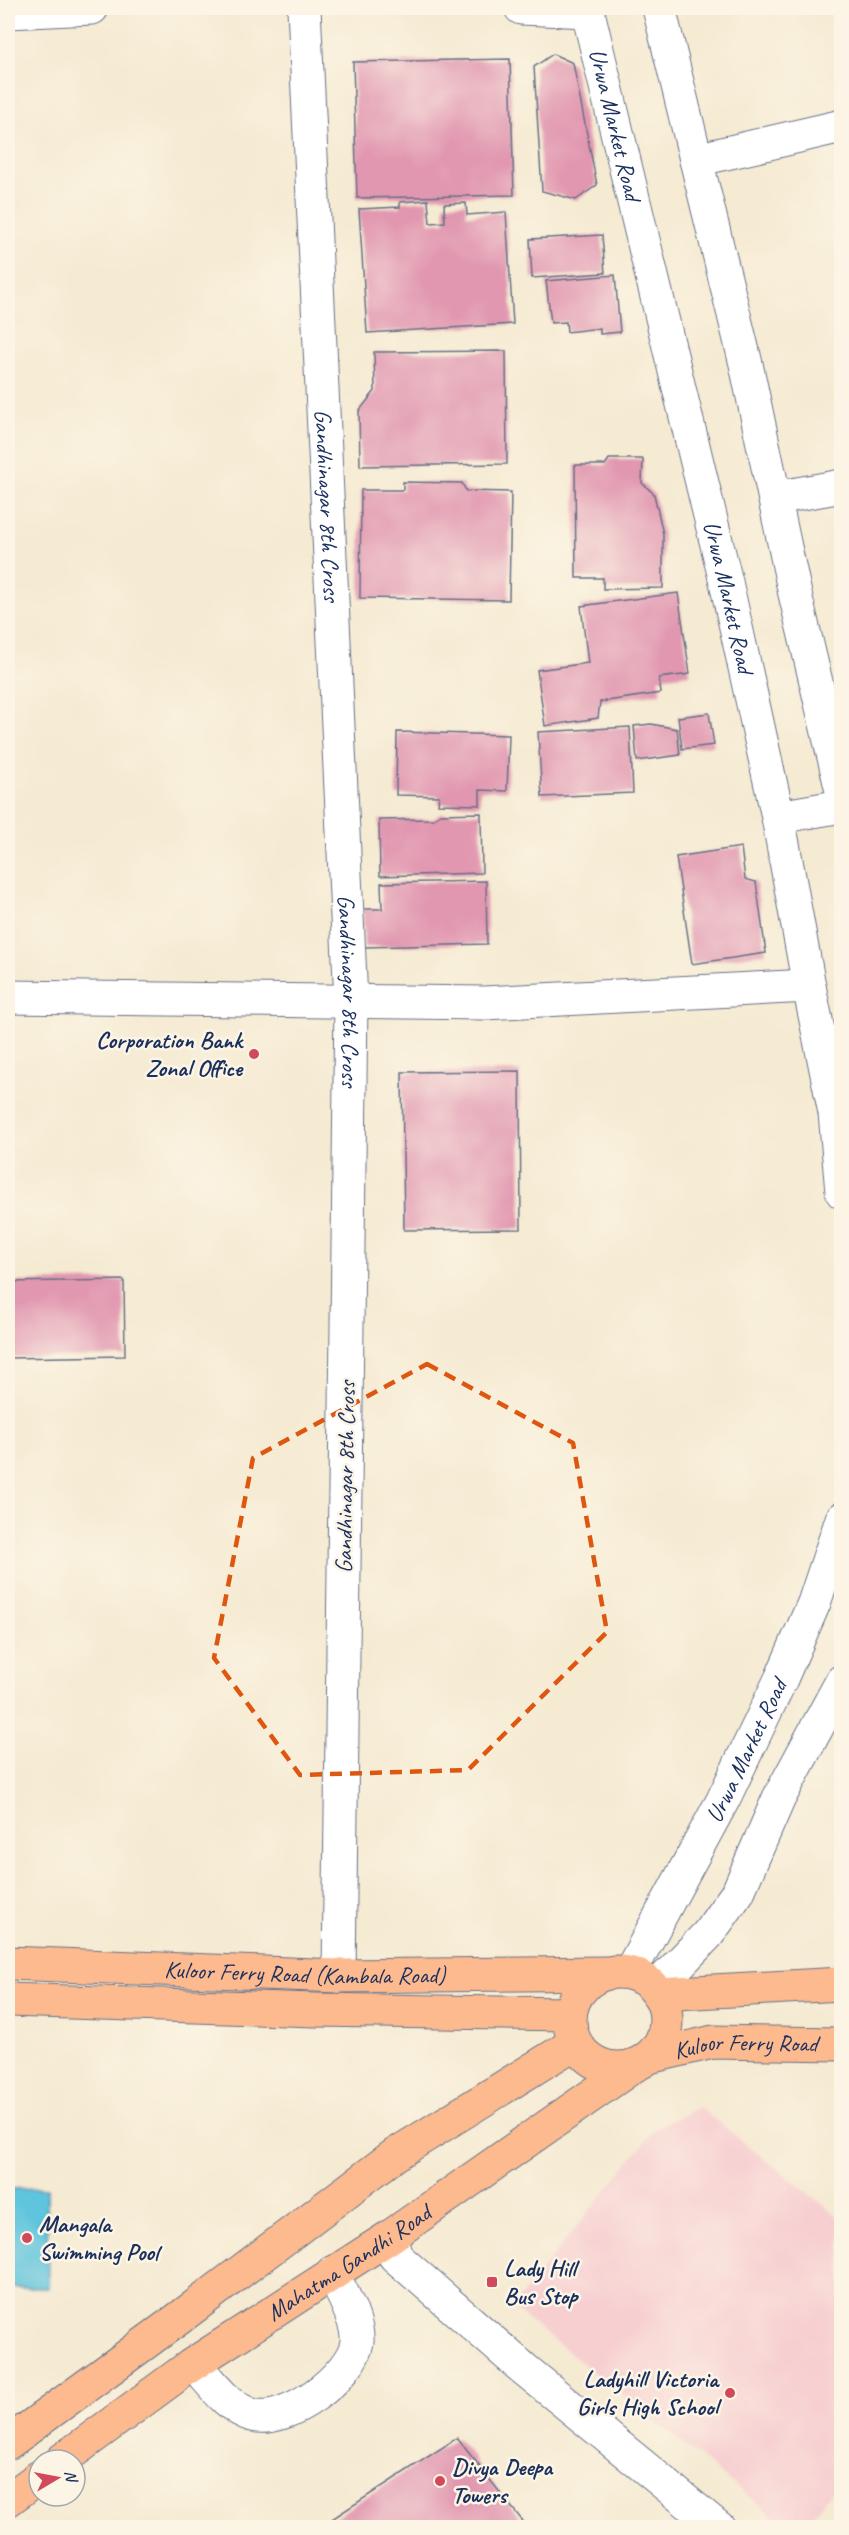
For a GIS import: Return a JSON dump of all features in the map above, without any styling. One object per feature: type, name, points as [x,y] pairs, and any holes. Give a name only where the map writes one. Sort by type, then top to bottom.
[{"type":"main road","name":"Kuloor Ferry Road (Kambala Road)","points":[[8,1964],[339,1976],[636,1982]]},
{"type":"main road","points":[[636,1982],[666,2016],[665,2032],[659,2046],[642,2061],[621,2069],[608,2068],[595,2063],[583,2054],[572,2029],[573,2001],[590,1979],[636,1982],[842,1984]]},
{"type":"main road","name":"Kuloor Ferry Road (Kambala Road)","points":[[8,2000],[303,2010],[572,2029]]},
{"type":"main road","name":"Mahatma Gandhi Road","points":[[8,2444],[396,2154],[572,2029]]},
{"type":"main road","name":"Kuloor Ferry Road","points":[[642,2061],[713,2042],[842,2044]]},
{"type":"main road","name":"Mahatma Gandhi Road","points":[[78,2448],[194,2364],[391,2236],[642,2061]]},
{"type":"main road","points":[[8,2500],[27,2486]]},
{"type":"street","points":[[8,12],[92,8]]},
{"type":"street","name":"Gandhinagar 8th Cross","points":[[304,8],[351,1001],[339,1976]]},
{"type":"street","points":[[521,8],[588,9]]},
{"type":"street","points":[[659,8],[746,364],[842,791]]},
{"type":"street","name":"Urwa Market Road","points":[[588,9],[726,582],[778,817],[809,986],[836,1113],[842,1192]]},
{"type":"street","points":[[696,160],[842,126]]},
{"type":"street","points":[[775,498],[842,486]]},
{"type":"street","points":[[778,817],[842,806]]},
{"type":"street","points":[[8,997],[484,1003],[809,986]]},
{"type":"street","name":"Urwa Market Road","points":[[636,1982],[781,1679],[814,1604],[842,1519]]},
{"type":"street","points":[[636,1982],[708,1934],[738,1892],[779,1798],[842,1681]]},
{"type":"street","points":[[391,2236],[395,2256],[524,2369],[720,2528]]},
{"type":"street","points":[[194,2364],[233,2404],[254,2416],[277,2415],[307,2399],[339,2376],[349,2362],[356,2344],[355,2329],[348,2307],[332,2273]]},
{"type":"highlighted area","points":[[427,1364],[573,1443],[607,1632],[468,1770],[300,1775],[214,1658],[253,1458]]},
{"type":"shaded area","name":"Ladyhill Victoria Girls High School","points":[[699,2107],[841,2219],[841,2479],[803,2527],[787,2527],[512,2307],[656,2128]]},
{"type":"water","name":"Mangala Swimming Pool","points":[[47,2188],[48,2288],[11,2288],[8,2305],[8,2189]]},
{"type":"building","points":[[553,54],[573,63],[597,185],[576,200],[542,191],[534,67]]},
{"type":"building","points":[[510,59],[514,195],[357,198],[353,62]]},
{"type":"building","points":[[428,200],[430,223],[445,222],[444,204],[466,203],[467,215],[506,212],[513,324],[367,333],[359,209],[400,207],[400,202]]},
{"type":"building","points":[[602,235],[605,273],[532,278],[530,239]]},
{"type":"building","points":[[615,275],[620,332],[600,334],[600,328],[567,332],[566,322],[551,323],[546,281]]},
{"type":"building","points":[[506,351],[507,464],[360,466],[359,411],[375,391],[374,352]]},
{"type":"building","points":[[609,459],[643,459],[642,483],[654,494],[663,534],[663,588],[603,589],[603,578],[576,578],[575,465],[605,465]]},
{"type":"building","points":[[403,482],[462,483],[466,491],[511,492],[509,600],[360,598],[361,490],[403,490]]},
{"type":"building","points":[[678,593],[690,674],[659,678],[661,693],[600,702],[598,718],[545,726],[537,670],[588,663],[581,606]]},
{"type":"building","points":[[709,713],[714,745],[682,749],[678,717]]},
{"type":"building","points":[[651,724],[677,729],[680,755],[637,761],[634,726]]},
{"type":"building","points":[[630,727],[633,793],[542,797],[538,732]]},
{"type":"building","points":[[397,732],[509,735],[507,791],[480,790],[480,805],[438,804],[439,796],[396,795]]},
{"type":"building","points":[[481,813],[482,873],[380,876],[379,820],[434,819],[440,814]]},
{"type":"building","points":[[741,847],[745,879],[756,882],[766,953],[692,964],[676,857]]},
{"type":"building","points":[[486,881],[487,944],[364,947],[363,909],[382,909],[381,883]]},
{"type":"building","points":[[520,1071],[521,1229],[404,1230],[402,1072]]},
{"type":"building","points":[[124,1280],[125,1356],[8,1358],[8,1282]]},
{"type":"building","name":"Divya Deepa Towers","points":[[457,2438],[525,2524],[522,2528],[318,2528]]},
{"type":"place","name":"Corporation Bank Zonal Office","points":[[254,1054]]},
{"type":"place","name":"Mangala Swimming Pool","points":[[27,2238]]},
{"type":"place","name":"Lady Hill Bus Stop","points":[[492,2282]]},
{"type":"place","name":"Ladyhill Victoria Girls High School","points":[[730,2393]]},
{"type":"place","name":"Divya Deepa Towers","points":[[440,2481]]}]
